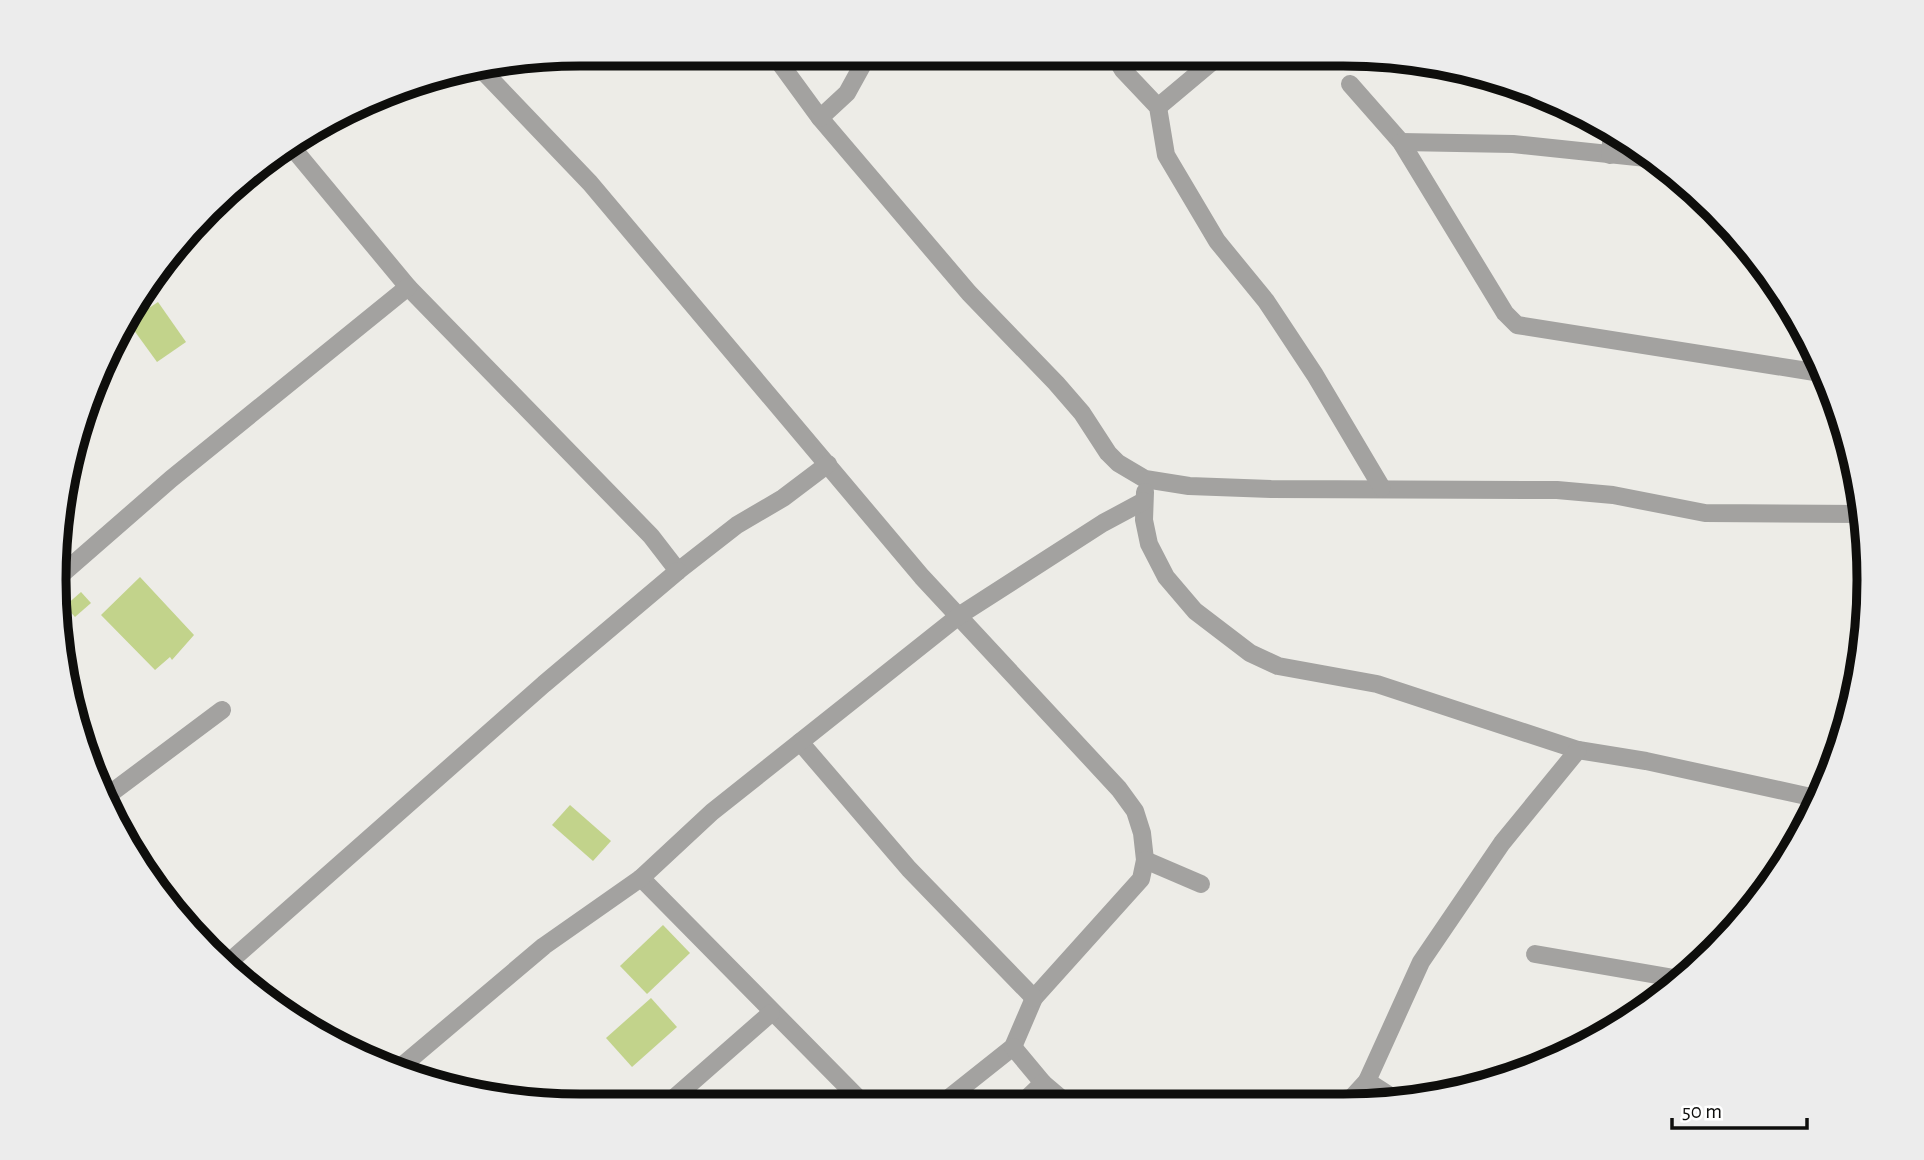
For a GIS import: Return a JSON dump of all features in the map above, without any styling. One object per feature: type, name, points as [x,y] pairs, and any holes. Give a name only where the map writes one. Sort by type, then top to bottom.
[{"type":"street","points":[[782,66],[820,118],[969,293],[1082,413],[1108,453],[1118,463],[1145,480],[1189,486],[1557,490],[1613,495],[1705,513],[1853,514]]},
{"type":"street","points":[[820,118],[847,93],[862,66]]},
{"type":"street","points":[[1121,66],[1158,107],[1166,155],[1217,241],[1266,300],[1382,488]]},
{"type":"street","points":[[1158,107],[1207,66]]},
{"type":"street","points":[[487,75],[590,183],[922,577],[960,615],[1052,721],[1119,789],[1135,811],[1145,860],[1141,879],[1034,998],[1013,1047],[954,1094]]},
{"type":"street","points":[[1350,83],[1401,142],[1505,313],[1517,325],[1813,372]]},
{"type":"street","points":[[1401,142],[1513,144],[1635,157]]},
{"type":"street","points":[[1610,155],[1611,142]]},
{"type":"street","points":[[296,152],[408,287],[651,536],[678,571]]},
{"type":"street","points":[[67,570],[191,462],[408,287]]},
{"type":"street","points":[[233,958],[544,684],[678,571],[737,525],[783,498],[828,464]]},
{"type":"street","points":[[1145,480],[1144,500],[1149,544],[1166,576],[1195,611],[1250,653],[1278,666],[1377,684],[1578,750],[1646,761],[1810,797]]},
{"type":"street","points":[[406,1063],[544,946],[641,878],[712,812],[960,615],[1103,523],[1144,500]]},
{"type":"street","points":[[112,792],[222,710]]},
{"type":"street","points":[[800,742],[909,869],[1034,998]]},
{"type":"street","points":[[1356,1093],[1367,1081],[1421,962],[1502,843],[1578,750]]},
{"type":"street","points":[[1145,860],[1201,884]]},
{"type":"street","points":[[641,878],[771,1013],[854,1094]]},
{"type":"street","points":[[1535,954],[1669,977]]},
{"type":"street","points":[[679,1094],[771,1013]]},
{"type":"street","points":[[1013,1047],[1043,1083],[1056,1094]]},
{"type":"street","points":[[1367,1081],[1383,1092]]},
{"type":"street","points":[[1032,1094],[1043,1083]]},
{"type":"building","points":[[158,302],[186,342],[157,362],[132,328],[141,313]]},
{"type":"building","points":[[140,577],[194,635],[172,660],[170,657],[155,670],[101,615]]},
{"type":"building","points":[[81,592],[91,603],[75,617],[68,609],[67,604]]},
{"type":"building","points":[[570,805],[611,841],[593,861],[552,825]]},
{"type":"building","points":[[663,925],[690,953],[647,994],[620,966]]},
{"type":"building","points":[[651,998],[677,1027],[632,1067],[606,1038]]}]
